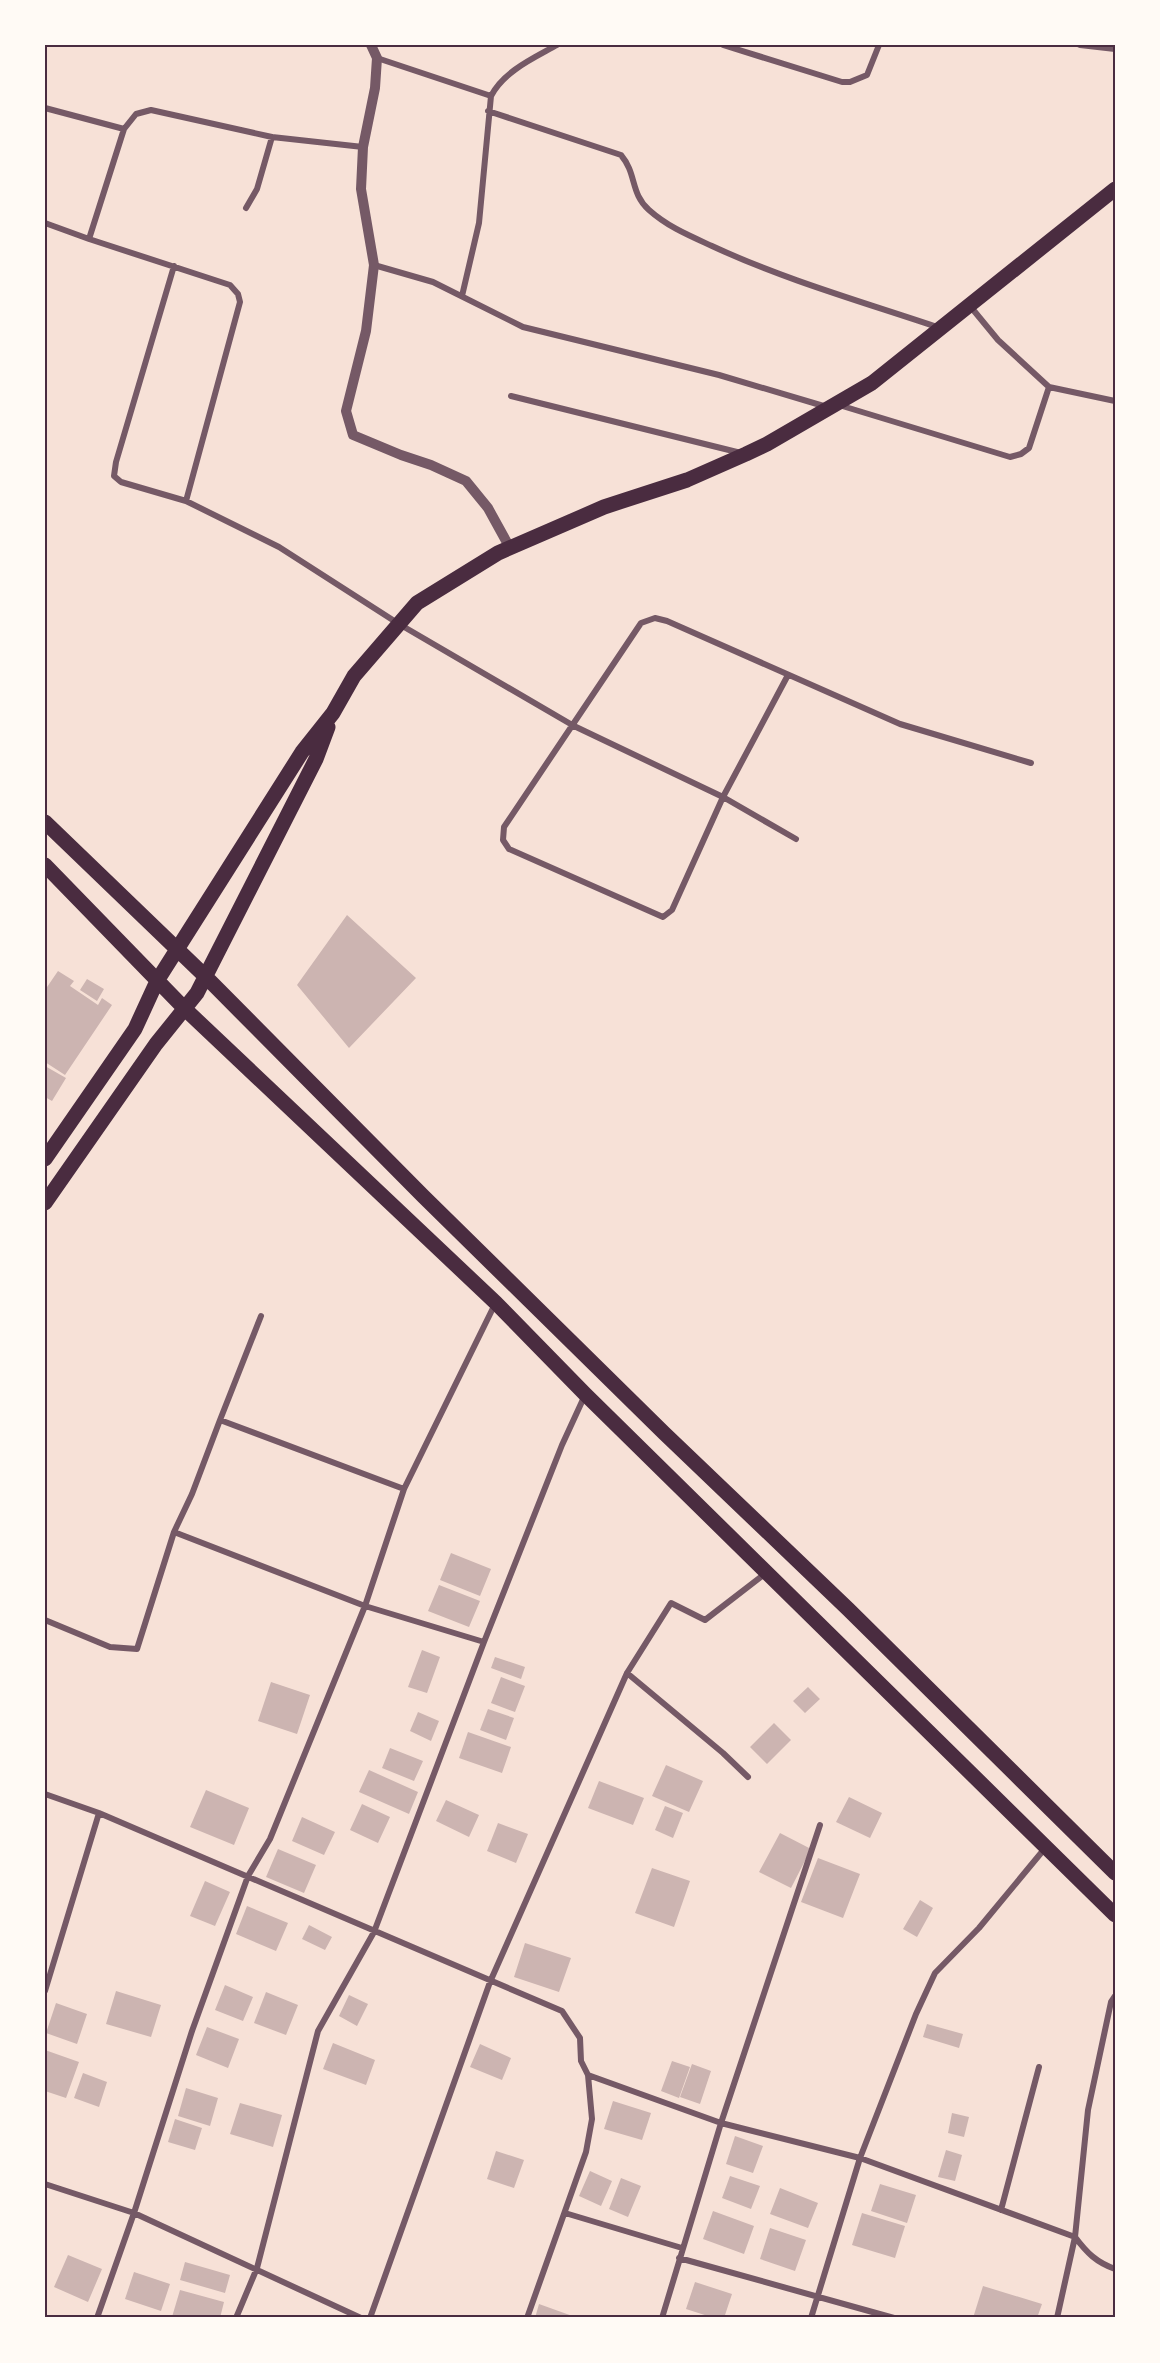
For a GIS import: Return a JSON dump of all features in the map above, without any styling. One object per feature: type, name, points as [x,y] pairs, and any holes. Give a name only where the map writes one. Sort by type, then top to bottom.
[{"type":"highway","points":[[45,1159],[135,1029],[158,981],[302,752],[333,713],[354,676],[417,603],[510,548],[604,507],[687,480],[746,454],[872,383],[943,329],[969,305],[1115,189]]},
{"type":"highway","points":[[45,1203],[156,1044],[185,1009],[206,977],[316,759],[333,713]]},
{"type":"highway","points":[[45,822],[178,949],[423,1196],[664,1433],[848,1609],[1115,1873]]},
{"type":"highway","points":[[45,865],[185,1009],[495,1303],[1115,1915]]},
{"type":"street","points":[[371,45],[377,58],[375,88],[363,147],[361,189],[374,265],[366,331],[346,411],[353,435],[466,481],[488,508],[510,548]]},
{"type":"street","points":[[462,296],[479,223],[491,96],[495,87],[525,62],[557,45]]},
{"type":"street","points":[[723,45],[842,82],[850,82],[867,75],[879,45]]},
{"type":"street","points":[[1080,45],[1115,49]]},
{"type":"street","points":[[377,58],[491,96]]},
{"type":"street","points":[[45,108],[124,129]]},
{"type":"street","points":[[89,239],[124,129],[136,114],[151,110],[272,137],[363,147]]},
{"type":"street","points":[[488,111],[621,155],[629,165],[638,199],[674,229],[752,265],[943,329]]},
{"type":"street","points":[[246,208],[257,189],[272,137]]},
{"type":"street","points":[[45,223],[230,285],[238,294],[240,302],[186,501]]},
{"type":"street","points":[[374,265],[433,282],[523,327],[719,375],[1010,457],[1021,454],[1029,448],[1049,387]]},
{"type":"street","points":[[174,266],[116,462],[114,476],[121,482],[186,501],[279,547],[399,624],[574,726],[723,797],[796,839]]},
{"type":"street","points":[[969,305],[998,340],[1049,387],[1115,401]]},
{"type":"street","points":[[511,396],[746,454]]},
{"type":"street","points":[[788,675],[723,797],[672,910],[663,917],[509,849],[503,840],[504,827],[574,726],[641,623],[655,618],[668,621],[922,732],[1031,763]]},
{"type":"street","points":[[97,2318],[134,2213],[192,2031],[248,1876],[270,1839],[365,1606],[404,1489],[495,1303]]},
{"type":"street","points":[[45,1620],[110,1647],[124,1650],[137,1649],[174,1532],[192,1494],[261,1316]]},
{"type":"street","points":[[236,2318],[257,2268],[318,2031],[374,1932],[484,1642],[562,1445],[585,1394]]},
{"type":"street","points":[[220,1419],[296,1450],[404,1489]]},
{"type":"street","points":[[174,1532],[365,1606],[484,1642]]},
{"type":"street","points":[[370,2318],[490,1982],[627,1673],[671,1603],[705,1620],[767,1572]]},
{"type":"street","points":[[627,1673],[723,1753],[748,1777]]},
{"type":"street","points":[[45,1794],[99,1813],[562,2011],[580,2038],[581,2061],[588,2075],[592,2120],[586,2152],[527,2318]]},
{"type":"street","points":[[45,1991],[99,1813]]},
{"type":"street","points":[[662,2318],[721,2123],[820,1825]]},
{"type":"street","points":[[811,2318],[860,2158],[934,1974],[980,1928],[1046,1846]]},
{"type":"street","points":[[1057,2318],[1075,2237],[1088,2110],[1111,2002],[1115,1996]]},
{"type":"street","points":[[1001,2210],[1039,2067]]},
{"type":"street","points":[[588,2075],[721,2123],[860,2158],[1075,2237],[1088,2255],[1115,2269]]},
{"type":"street","points":[[45,2184],[134,2213],[361,2318]]},
{"type":"street","points":[[565,2213],[682,2248]]},
{"type":"street","points":[[679,2258],[894,2318]]},
{"type":"building","points":[[347,915],[416,978],[349,1048],[297,985]]},
{"type":"building","points":[[58,971],[74,981],[70,986],[98,1005],[102,998],[112,1005],[65,1075],[45,1062],[45,990]]},
{"type":"building","points":[[87,979],[104,989],[97,1001],[80,990]]},
{"type":"building","points":[[45,1066],[66,1078],[52,1101],[45,1097]]},
{"type":"building","points":[[451,1553],[491,1569],[480,1596],[440,1580]]},
{"type":"building","points":[[439,1585],[480,1601],[469,1627],[428,1611]]},
{"type":"building","points":[[422,1650],[440,1657],[427,1693],[408,1687]]},
{"type":"building","points":[[495,1657],[525,1667],[521,1679],[491,1668]]},
{"type":"building","points":[[501,1677],[525,1686],[515,1712],[491,1703]]},
{"type":"building","points":[[271,1682],[310,1695],[297,1734],[258,1721]]},
{"type":"building","points":[[808,1687],[820,1699],[805,1713],[793,1701]]},
{"type":"building","points":[[488,1709],[514,1718],[506,1740],[480,1730]]},
{"type":"building","points":[[418,1712],[439,1721],[431,1741],[410,1731]]},
{"type":"building","points":[[774,1723],[791,1740],[767,1764],[750,1747]]},
{"type":"building","points":[[468,1732],[511,1747],[502,1773],[459,1758]]},
{"type":"building","points":[[390,1748],[423,1761],[414,1781],[382,1768]]},
{"type":"building","points":[[666,1765],[703,1781],[689,1812],[652,1796]]},
{"type":"building","points":[[369,1770],[418,1792],[409,1814],[359,1792]]},
{"type":"building","points":[[599,1781],[644,1798],[633,1825],[588,1808]]},
{"type":"building","points":[[206,1790],[249,1808],[234,1845],[190,1827]]},
{"type":"building","points":[[849,1797],[882,1813],[870,1838],[836,1822]]},
{"type":"building","points":[[446,1800],[479,1815],[469,1837],[436,1821]]},
{"type":"building","points":[[362,1804],[390,1817],[378,1843],[350,1830]]},
{"type":"building","points":[[665,1806],[683,1813],[673,1838],[655,1830]]},
{"type":"building","points":[[302,1817],[335,1832],[324,1855],[292,1841]]},
{"type":"building","points":[[498,1823],[528,1834],[516,1863],[487,1851]]},
{"type":"building","points":[[780,1833],[811,1849],[791,1888],[759,1872]]},
{"type":"building","points":[[278,1849],[316,1865],[304,1893],[266,1877]]},
{"type":"building","points":[[818,1858],[860,1874],[843,1918],[801,1902]]},
{"type":"building","points":[[652,1868],[690,1881],[674,1927],[635,1913]]},
{"type":"building","points":[[205,1881],[230,1892],[215,1926],[190,1916]]},
{"type":"building","points":[[920,1900],[933,1908],[917,1937],[903,1929]]},
{"type":"building","points":[[247,1906],[288,1923],[276,1951],[236,1934]]},
{"type":"building","points":[[309,1925],[332,1937],[325,1950],[302,1939]]},
{"type":"building","points":[[525,1943],[571,1958],[559,1992],[514,1977]]},
{"type":"building","points":[[225,1985],[253,1997],[243,2021],[215,2010]]},
{"type":"building","points":[[116,1991],[161,2005],[151,2037],[106,2024]]},
{"type":"building","points":[[266,1992],[298,2005],[286,2035],[254,2023]]},
{"type":"building","points":[[349,1995],[368,2004],[357,2026],[339,2016]]},
{"type":"building","points":[[56,2003],[87,2014],[77,2044],[46,2033]]},
{"type":"building","points":[[927,2024],[963,2034],[959,2048],[923,2037]]},
{"type":"building","points":[[207,2027],[239,2039],[228,2068],[196,2055]]},
{"type":"building","points":[[333,2043],[375,2060],[366,2085],[323,2069]]},
{"type":"building","points":[[480,2044],[511,2058],[502,2080],[470,2067]]},
{"type":"building","points":[[45,2050],[79,2062],[66,2098],[45,2091]]},
{"type":"building","points":[[672,2061],[690,2067],[679,2098],[661,2091]]},
{"type":"building","points":[[692,2064],[711,2071],[700,2104],[680,2097]]},
{"type":"building","points":[[83,2073],[107,2082],[99,2107],[74,2098]]},
{"type":"building","points":[[186,2088],[218,2098],[210,2126],[178,2116]]},
{"type":"building","points":[[613,2101],[651,2113],[642,2140],[604,2129]]},
{"type":"building","points":[[240,2103],[282,2115],[273,2147],[230,2134]]},
{"type":"building","points":[[952,2113],[969,2117],[964,2137],[948,2133]]},
{"type":"building","points":[[175,2119],[202,2128],[195,2150],[168,2142]]},
{"type":"building","points":[[735,2136],[763,2146],[753,2173],[726,2164]]},
{"type":"building","points":[[946,2150],[962,2155],[955,2181],[938,2177]]},
{"type":"building","points":[[496,2151],[524,2160],[514,2188],[487,2179]]},
{"type":"building","points":[[590,2171],[612,2181],[601,2206],[579,2196]]},
{"type":"building","points":[[730,2176],[760,2186],[751,2209],[722,2198]]},
{"type":"building","points":[[621,2178],[641,2186],[628,2217],[609,2209]]},
{"type":"building","points":[[880,2184],[916,2195],[907,2223],[871,2211]]},
{"type":"building","points":[[780,2188],[818,2203],[808,2228],[770,2214]]},
{"type":"building","points":[[713,2211],[754,2226],[744,2254],[703,2239]]},
{"type":"building","points":[[862,2213],[905,2226],[895,2258],[852,2245]]},
{"type":"building","points":[[770,2228],[806,2240],[795,2271],[760,2259]]},
{"type":"building","points":[[68,2255],[102,2269],[88,2302],[54,2287]]},
{"type":"building","points":[[185,2262],[230,2275],[225,2293],[180,2280]]},
{"type":"building","points":[[134,2272],[170,2284],[161,2311],[125,2299]]},
{"type":"building","points":[[695,2282],[732,2294],[724,2318],[714,2318],[686,2309]]},
{"type":"building","points":[[983,2286],[1042,2304],[1037,2318],[973,2318]]},
{"type":"building","points":[[180,2290],[224,2302],[220,2318],[172,2317]]},
{"type":"building","points":[[539,2304],[578,2318],[535,2318]]}]
